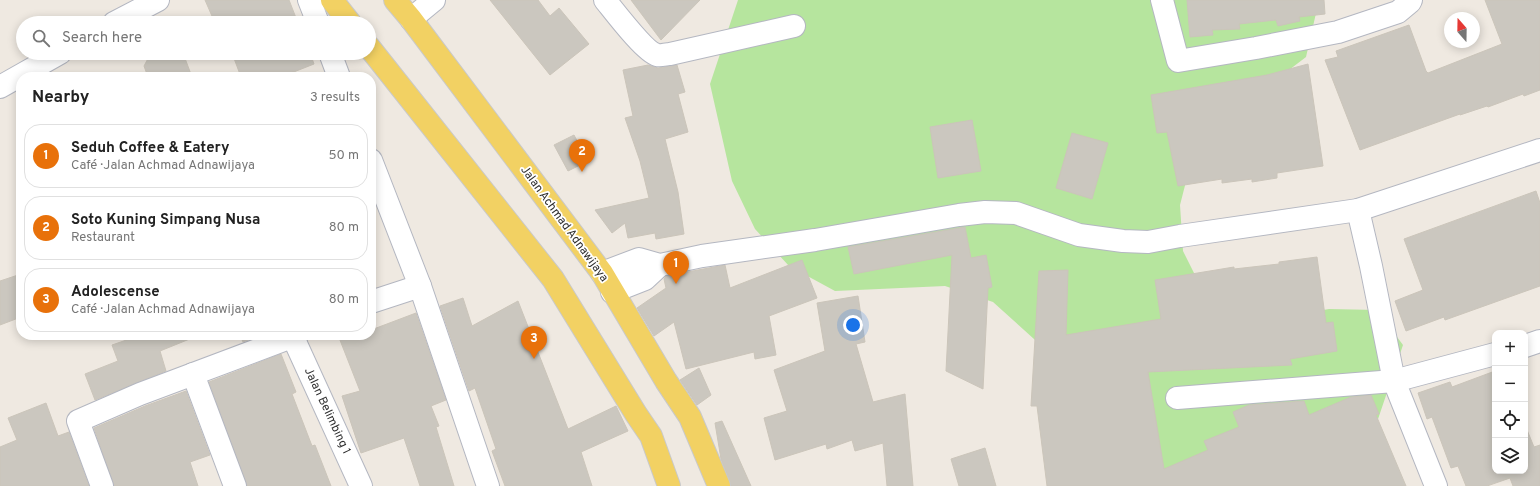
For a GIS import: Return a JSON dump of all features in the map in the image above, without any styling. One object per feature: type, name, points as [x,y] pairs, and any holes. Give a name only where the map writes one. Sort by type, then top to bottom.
[{"type":"main road","points":[[332,0],[345,16]]},
{"type":"main road","name":"Jalan Achmad Adnawijaya","points":[[394,0],[411,19],[607,282],[666,381],[690,417],[719,486]]},
{"type":"main road","points":[[376,56],[554,279],[651,436],[670,486]]},
{"type":"street","points":[[128,16],[155,3],[158,0]]},
{"type":"street","points":[[309,0],[315,16]]},
{"type":"street","points":[[411,19],[434,0]]},
{"type":"street","points":[[605,0],[625,25],[657,55],[670,54],[794,26]]},
{"type":"street","points":[[1162,0],[1178,61],[1338,32],[1398,12],[1411,0]]},
{"type":"street","points":[[26,72],[48,60]]},
{"type":"street","points":[[333,60],[337,72]]},
{"type":"street","points":[[0,87],[16,78]]},
{"type":"street","points":[[607,282],[639,259],[660,265],[702,256],[815,240],[959,215],[985,212],[1016,213],[1079,235],[1123,241],[1148,242],[1358,210],[1540,150]]},
{"type":"street","points":[[376,173],[420,286],[488,486]]},
{"type":"street","points":[[1358,210],[1394,381],[1436,486]]},
{"type":"street","points":[[376,300],[420,286]]},
{"type":"street","points":[[102,486],[78,420],[140,394],[283,340]]},
{"type":"street","name":"Jalan Belimbing 1","points":[[296,340],[361,486]]},
{"type":"street","points":[[1177,398],[1394,381],[1492,355]]},
{"type":"street","points":[[193,374],[235,486]]},
{"type":"green space","points":[[738,0],[1319,0],[1306,57],[1221,122],[1191,162],[1180,205],[1183,251],[1203,291],[1284,317],[1329,309],[1377,310],[1403,345],[1374,431],[1113,486],[1107,405],[993,302],[945,286],[835,291],[789,266],[755,229],[732,181],[710,84]]},
{"type":"building","points":[[205,0],[289,0],[295,16],[212,16]]},
{"type":"building","points":[[490,0],[538,0],[550,16],[559,8],[589,44],[550,75]]},
{"type":"building","points":[[631,0],[700,0],[661,40]]},
{"type":"building","points":[[1187,0],[1324,0],[1325,14],[1299,17],[1300,21],[1278,26],[1276,20],[1239,24],[1240,29],[1212,30],[1213,35],[1190,37]]},
{"type":"building","points":[[1485,0],[1540,0],[1540,90],[1524,96],[1523,94],[1488,107],[1487,106],[1460,114],[1360,150],[1325,60],[1338,57],[1336,51],[1409,25],[1428,73],[1502,44]]},
{"type":"building","points":[[147,60],[186,60],[190,72],[146,72],[144,66]]},
{"type":"building","points":[[235,60],[313,60],[314,64],[294,72],[239,72]]},
{"type":"building","points":[[1308,64],[1323,166],[1277,173],[1277,178],[1252,182],[1252,179],[1222,183],[1222,179],[1178,186],[1167,132],[1157,133],[1151,95],[1267,75]]},
{"type":"building","points":[[648,65],[658,68],[677,65],[685,92],[678,94],[688,132],[665,139],[678,192],[684,234],[656,239],[655,233],[628,238],[625,223],[612,233],[595,210],[649,198],[640,161],[625,118],[633,116],[623,70]]},
{"type":"building","points":[[972,120],[981,171],[938,178],[930,127]]},
{"type":"building","points":[[1072,133],[1108,143],[1092,199],[1056,188]]},
{"type":"building","points":[[574,135],[588,161],[568,171],[554,145]]},
{"type":"building","points":[[1536,191],[1540,203],[1540,286],[1445,320],[1444,317],[1406,331],[1395,301],[1423,290],[1404,239]]},
{"type":"building","points":[[965,227],[971,258],[986,255],[992,287],[988,288],[983,389],[946,371],[952,255],[854,274],[848,247]]},
{"type":"building","points":[[1317,257],[1326,323],[1333,322],[1337,351],[1290,359],[1292,365],[1148,372],[1164,469],[1208,450],[1204,441],[1239,427],[1233,412],[1249,405],[1304,401],[1309,415],[1351,397],[1371,395],[1379,414],[1376,415],[1406,486],[1047,486],[1037,406],[1031,406],[1039,271],[1068,270],[1066,335],[1161,319],[1155,280],[1234,267],[1234,269],[1279,264],[1279,262]]},
{"type":"building","points":[[802,260],[817,298],[769,316],[776,355],[755,359],[754,352],[686,369],[674,322],[654,336],[637,308],[666,288],[664,279],[666,276],[725,265],[730,288]]},
{"type":"building","points":[[16,276],[16,319],[0,325],[0,281]]},
{"type":"building","points":[[858,296],[865,342],[856,344],[873,402],[905,394],[913,486],[887,486],[883,443],[855,451],[852,440],[827,449],[826,444],[775,460],[764,418],[787,411],[774,370],[825,351],[817,303]]},
{"type":"building","points":[[463,298],[472,326],[518,301],[568,429],[616,406],[628,431],[581,452],[592,486],[505,486],[492,451],[496,449],[475,388],[469,391],[440,306]]},
{"type":"building","points":[[416,313],[446,400],[431,406],[439,426],[436,427],[454,486],[420,486],[404,438],[361,453],[342,396],[360,391],[340,340],[376,340],[376,328]]},
{"type":"building","points":[[126,340],[187,340],[160,351],[166,371],[95,400],[85,374],[118,361],[112,345]]},
{"type":"building","points":[[281,354],[296,392],[292,394],[312,446],[315,445],[331,486],[247,486],[209,382]]},
{"type":"building","points":[[699,368],[711,395],[697,405],[680,380]]},
{"type":"building","points":[[1492,372],[1492,474],[1528,474],[1528,432],[1534,447],[1540,445],[1540,486],[1513,486],[1510,478],[1487,486],[1466,486],[1458,466],[1451,468],[1432,417],[1427,419],[1418,393],[1450,382],[1452,387]]},
{"type":"building","points":[[186,391],[210,455],[190,462],[198,486],[114,486],[94,428],[145,406]]},
{"type":"building","points":[[46,403],[58,436],[69,432],[89,486],[0,486],[0,447],[17,440],[8,418]]},
{"type":"building","points":[[722,421],[751,486],[731,486],[721,459],[715,423]]},
{"type":"building","points":[[985,448],[996,486],[959,486],[951,459]]},
{"type":"place","name":"Soto Kuning Simpang Nusa","points":[[582,172]]},
{"type":"place","name":"Seduh Coffee & Eatery","points":[[676,284]]},
{"type":"place","name":"Adolescense","points":[[534,359]]}]
